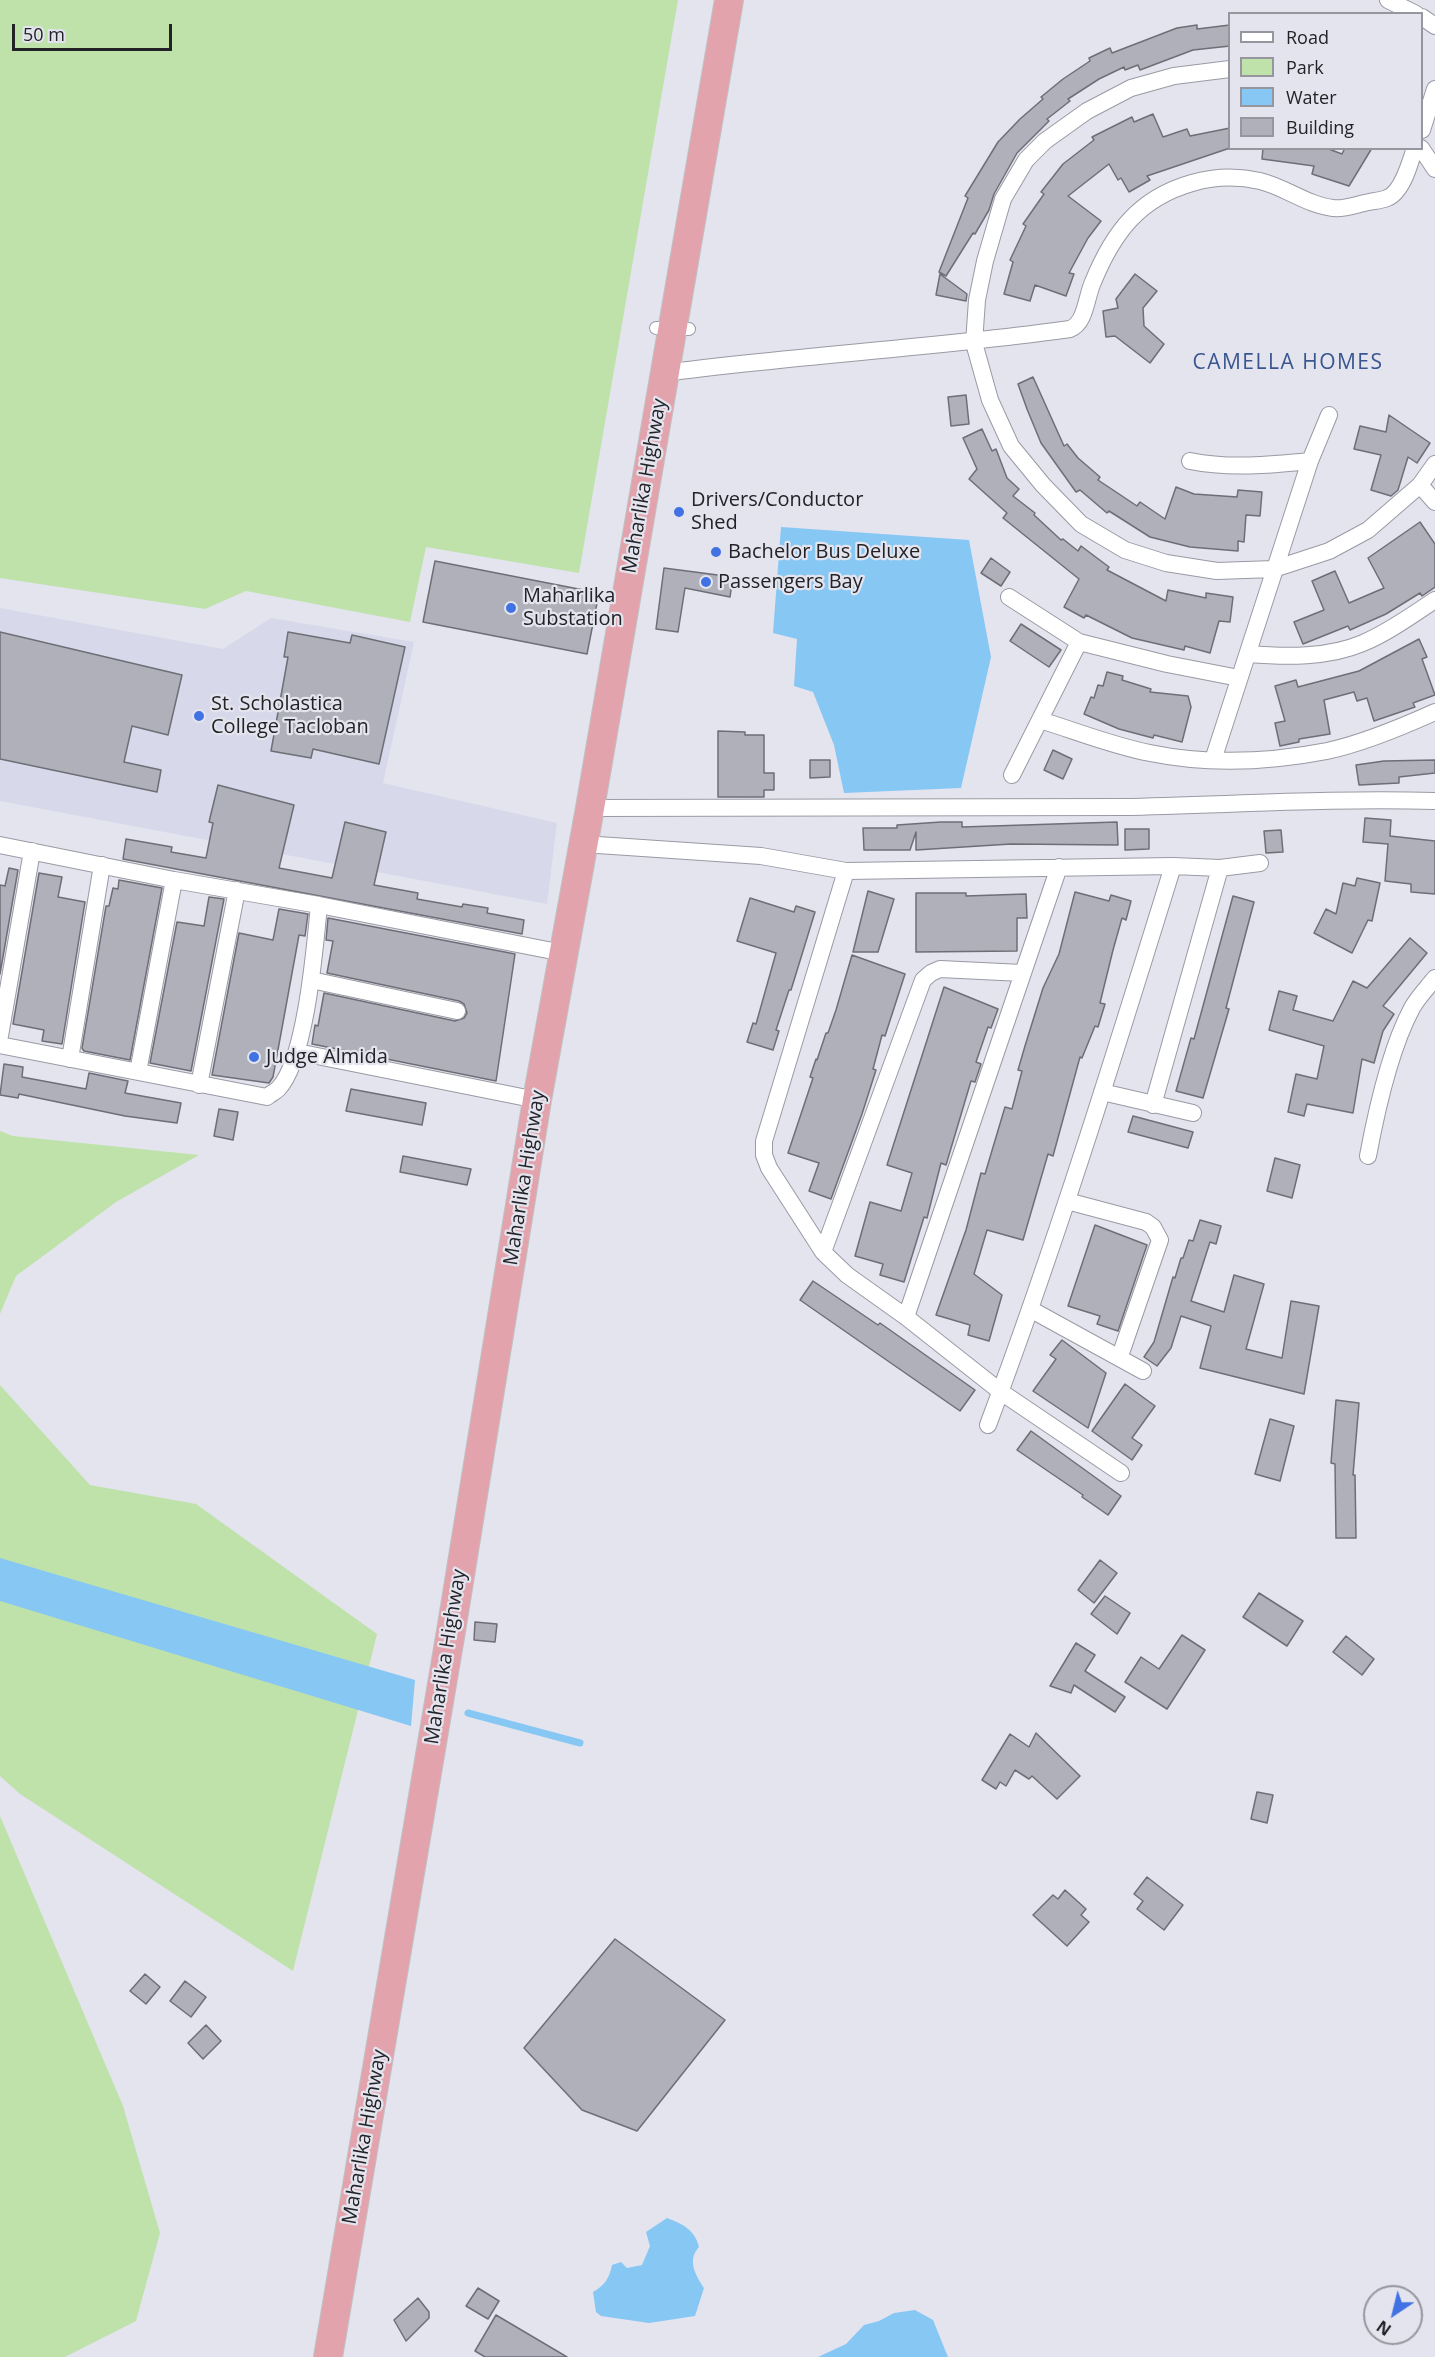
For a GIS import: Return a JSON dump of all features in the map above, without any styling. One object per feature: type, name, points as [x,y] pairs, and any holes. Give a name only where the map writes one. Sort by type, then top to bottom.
[{"type":"highway","name":"Maharlika Highway","points":[[328,2357],[451,1631],[537,1100],[590,808],[729,0]]},
{"type":"street","points":[[1388,0],[1412,12]]},
{"type":"street","points":[[1228,69],[1174,76],[1131,88],[1087,111],[1045,141],[1033,154],[1003,199],[991,234],[978,300],[974,343],[990,400],[1011,446],[1043,485],[1081,524],[1125,550],[1166,563],[1217,571],[1274,569],[1329,551],[1368,530],[1420,485],[1435,464]]},
{"type":"street","points":[[1423,127],[1435,89]]},
{"type":"street","points":[[664,373],[740,363],[974,343],[1075,327],[1080,323],[1092,284],[1111,244],[1137,212],[1152,200],[1171,191],[1210,179],[1260,181],[1334,209],[1386,199],[1396,192],[1402,183],[1414,150]]},
{"type":"street","points":[[1422,150],[1435,169]]},
{"type":"street","points":[[1213,760],[1310,461],[1329,415]]},
{"type":"street","points":[[1190,461],[1210,465],[1238,466],[1310,461]]},
{"type":"street","points":[[1420,485],[1435,502]]},
{"type":"street","points":[[1009,597],[1079,642],[1167,664],[1239,678]]},
{"type":"street","points":[[1248,654],[1289,657],[1362,644],[1435,600]]},
{"type":"street","points":[[1012,774],[1079,642]]},
{"type":"street","points":[[1040,720],[1150,753],[1213,760],[1268,760],[1330,750],[1406,725],[1435,712]]},
{"type":"street","points":[[590,808],[980,809],[1215,805],[1360,799],[1435,801]]},
{"type":"street","points":[[583,844],[761,856],[846,871],[1173,866],[1220,868],[1260,863]]},
{"type":"street","points":[[0,845],[563,953]]},
{"type":"street","points":[[0,1036],[32,851]]},
{"type":"street","points":[[70,1059],[102,865]]},
{"type":"street","points":[[988,1425],[1067,1201],[1137,986],[1173,866]]},
{"type":"street","points":[[906,1317],[1059,867]]},
{"type":"street","points":[[1153,1105],[1220,868]]},
{"type":"street","points":[[846,871],[764,1141],[764,1155],[823,1252],[846,1275],[906,1317],[1001,1392],[1121,1473]]},
{"type":"street","points":[[138,1072],[174,880]]},
{"type":"street","points":[[199,1085],[237,890]]},
{"type":"street","points":[[0,1045],[267,1097],[278,1090],[297,1052],[311,980],[319,906]]},
{"type":"street","points":[[823,1252],[923,980],[930,973],[939,969],[1022,973]]},
{"type":"street","points":[[1368,1156],[1398,1039],[1413,1006],[1435,978]]},
{"type":"street","points":[[311,980],[458,1011]]},
{"type":"street","points":[[297,1052],[537,1100]]},
{"type":"street","points":[[1102,1092],[1193,1113]]},
{"type":"street","points":[[1067,1201],[1146,1222],[1153,1227],[1160,1240],[1120,1356]]},
{"type":"street","points":[[1030,1309],[1120,1356],[1143,1371]]},
{"type":"shaded area","name":"St. Scholastica College Tacloban","points":[[0,608],[223,649],[271,618],[414,642],[383,783],[557,823],[547,904],[0,801]]},
{"type":"green space","points":[[0,0],[678,0],[579,573],[426,547],[410,622],[246,591],[205,609],[0,578]]},
{"type":"green space","points":[[0,1131],[13,1136],[199,1155],[116,1202],[16,1276],[0,1314]]},
{"type":"green space","points":[[0,1385],[90,1485],[196,1504],[377,1634],[293,1971],[20,1794],[0,1776]]},
{"type":"green space","points":[[0,1816],[123,2106],[160,2233],[136,2321],[65,2357],[0,2357]]},
{"type":"water","points":[[781,527],[969,540],[991,657],[961,788],[844,793],[834,745],[813,692],[794,686],[797,639],[773,633]]},
{"type":"water","points":[[0,1558],[415,1680],[411,1726],[0,1601]]},
{"type":"water","points":[[667,2218],[688,2228],[695,2236],[699,2247],[693,2257],[693,2262],[695,2272],[704,2288],[695,2316],[649,2323],[601,2316],[596,2312],[593,2292],[606,2281],[612,2265],[621,2262],[627,2268],[642,2265],[650,2246],[646,2232]]},
{"type":"water","points":[[915,2310],[933,2320],[948,2357],[818,2357],[846,2344],[864,2325],[879,2321],[894,2313]]},
{"type":"building","points":[[1197,25],[1197,29],[1228,25],[1228,46],[1193,50],[1140,70],[1138,65],[1125,70],[1124,67],[1099,79],[1068,99],[1070,101],[1047,119],[1049,121],[1017,153],[975,234],[973,233],[946,276],[939,272],[968,198],[965,196],[998,142],[1043,99],[1041,97],[1090,61],[1089,58],[1110,48],[1112,53],[1177,28]]},
{"type":"building","points":[[1153,114],[1163,137],[1187,129],[1190,136],[1228,128],[1228,149],[1147,176],[1150,180],[1129,192],[1121,178],[1118,180],[1109,164],[1068,196],[1101,221],[1088,238],[1069,273],[1074,274],[1066,296],[1035,285],[1030,301],[1004,294],[1013,262],[1010,260],[1026,226],[1023,224],[1044,194],[1041,192],[1063,164],[1094,140],[1092,137],[1132,117],[1134,122]]},
{"type":"building","points":[[1263,150],[1331,150],[1342,154],[1344,150],[1371,150],[1349,186],[1312,174],[1314,166],[1262,159]]},
{"type":"building","points":[[940,274],[967,294],[966,301],[936,295]]},
{"type":"building","points":[[1135,274],[1157,291],[1143,308],[1144,326],[1164,344],[1150,363],[1115,336],[1106,337],[1103,311],[1118,308],[1116,299]]},
{"type":"building","points":[[1033,377],[1064,446],[1067,444],[1078,458],[1100,477],[1098,480],[1137,506],[1140,502],[1165,519],[1176,487],[1194,494],[1237,497],[1238,490],[1262,492],[1260,516],[1246,515],[1244,542],[1238,541],[1238,551],[1190,547],[1150,537],[1109,511],[1107,513],[1080,490],[1076,492],[1041,443],[1027,409],[1018,384]]},
{"type":"building","points":[[966,395],[969,424],[951,426],[948,397]]},
{"type":"building","points":[[1389,415],[1430,443],[1417,463],[1408,457],[1398,490],[1391,496],[1371,490],[1381,455],[1354,449],[1360,426],[1386,432]]},
{"type":"building","points":[[982,429],[992,451],[996,449],[1007,478],[1019,489],[1013,496],[1035,513],[1034,515],[1061,540],[1063,539],[1078,551],[1081,546],[1109,567],[1107,570],[1166,601],[1168,590],[1206,598],[1206,593],[1233,597],[1230,622],[1219,621],[1210,653],[1185,646],[1184,650],[1132,638],[1086,615],[1084,618],[1064,607],[1079,579],[1003,518],[1007,513],[969,479],[977,469],[963,438]]},
{"type":"building","points":[[1420,522],[1435,544],[1435,587],[1422,596],[1420,593],[1386,614],[1350,630],[1348,626],[1303,644],[1294,622],[1324,610],[1312,581],[1335,571],[1349,603],[1384,588],[1368,558]]},
{"type":"building","points":[[991,558],[1010,572],[1001,586],[981,573]]},
{"type":"building","name":"Maharlika Substation","points":[[435,561],[599,593],[587,654],[423,622]]},
{"type":"building","points":[[664,568],[733,577],[730,597],[685,588],[678,632],[656,629]]},
{"type":"building","points":[[1021,624],[1061,650],[1049,667],[1010,641]]},
{"type":"building","points":[[0,632],[182,675],[168,735],[132,726],[124,762],[161,770],[157,792],[0,759]]},
{"type":"building","points":[[288,632],[350,643],[352,635],[405,647],[379,764],[313,749],[311,758],[271,751],[288,657],[284,657]]},
{"type":"building","points":[[1419,639],[1427,657],[1422,659],[1435,695],[1413,703],[1415,707],[1374,721],[1367,698],[1357,701],[1354,692],[1324,700],[1330,734],[1299,739],[1299,742],[1280,746],[1275,723],[1285,721],[1275,686],[1296,680],[1298,687],[1359,671]]},
{"type":"building","points":[[1107,672],[1123,676],[1122,680],[1151,689],[1150,692],[1188,696],[1191,707],[1182,742],[1154,735],[1153,738],[1119,729],[1084,714],[1091,697],[1094,698],[1098,685],[1103,686]]},
{"type":"building","points":[[718,731],[764,735],[764,773],[774,773],[774,790],[764,790],[764,797],[718,797]]},
{"type":"building","points":[[1053,750],[1072,759],[1063,779],[1044,770]]},
{"type":"building","points":[[810,760],[830,760],[830,777],[810,778]]},
{"type":"building","points":[[1435,760],[1435,773],[1399,777],[1399,783],[1359,785],[1356,765],[1384,761]]},
{"type":"building","points":[[218,785],[294,805],[279,868],[332,878],[345,822],[386,832],[374,885],[418,893],[417,899],[462,907],[463,904],[488,908],[487,913],[524,920],[522,934],[123,859],[126,839],[172,847],[171,852],[206,858],[213,823],[209,822]]},
{"type":"building","points":[[1365,818],[1391,820],[1390,836],[1435,841],[1435,894],[1411,892],[1411,884],[1385,881],[1388,844],[1363,842]]},
{"type":"building","points":[[962,822],[962,827],[1117,822],[1118,845],[1011,844],[916,850],[916,832],[910,850],[864,850],[863,828],[897,828],[897,825]]},
{"type":"building","points":[[1125,829],[1149,829],[1149,849],[1125,850]]},
{"type":"building","points":[[1281,830],[1283,852],[1266,853],[1264,831]]},
{"type":"building","points":[[9,868],[18,870],[0,974],[0,885],[5,886]]},
{"type":"building","points":[[39,873],[62,877],[58,897],[85,902],[62,1044],[42,1041],[44,1030],[13,1024]]},
{"type":"building","points":[[1357,878],[1380,883],[1372,921],[1368,920],[1352,953],[1314,933],[1326,909],[1336,914],[1343,883],[1355,886]]},
{"type":"building","points":[[119,880],[162,888],[130,1060],[84,1051],[82,1048],[106,906],[109,906],[113,888],[118,889]]},
{"type":"building","points":[[868,891],[894,899],[878,952],[853,952]]},
{"type":"building","points":[[1075,892],[1109,901],[1111,895],[1131,901],[1126,920],[1122,918],[1113,950],[1100,1003],[1105,1004],[1098,1027],[1095,1026],[1082,1058],[1080,1057],[1053,1156],[1048,1154],[1023,1240],[987,1230],[974,1274],[1002,1295],[989,1341],[968,1335],[970,1325],[936,1315],[966,1230],[981,1173],[985,1174],[1005,1107],[1012,1109],[1022,1071],[1018,1070],[1043,988],[1059,954]]},
{"type":"building","points":[[916,893],[966,893],[966,896],[1026,894],[1027,918],[1017,918],[1017,951],[916,952]]},
{"type":"building","points":[[1233,896],[1254,902],[1226,1008],[1229,1009],[1203,1098],[1176,1091],[1191,1038],[1194,1039]]},
{"type":"building","points":[[209,897],[224,899],[191,1071],[150,1063],[177,922],[204,926]]},
{"type":"building","points":[[750,898],[794,912],[796,906],[815,912],[776,1030],[779,1031],[773,1050],[747,1042],[753,1023],[756,1024],[776,953],[737,941]]},
{"type":"building","points":[[279,909],[308,914],[305,936],[299,935],[273,1077],[269,1083],[212,1075],[239,933],[273,940]]},
{"type":"building","points":[[328,918],[515,954],[496,1081],[312,1044],[324,993],[455,1021],[464,1018],[467,1013],[464,1004],[459,1001],[327,973],[333,941],[326,940]]},
{"type":"building","points":[[1410,938],[1427,953],[1383,1006],[1394,1014],[1383,1031],[1374,1063],[1362,1059],[1353,1113],[1307,1104],[1304,1116],[1288,1112],[1296,1074],[1317,1079],[1324,1046],[1269,1030],[1279,991],[1297,996],[1293,1010],[1333,1021],[1353,981],[1367,988]]},
{"type":"building","points":[[852,955],[905,974],[885,1036],[882,1035],[873,1069],[876,1070],[862,1114],[831,1199],[809,1191],[819,1163],[788,1153],[813,1078],[810,1077],[836,1010]]},
{"type":"building","points":[[944,987],[998,1009],[991,1028],[988,1027],[976,1062],[981,1064],[975,1082],[971,1081],[946,1165],[941,1163],[927,1218],[924,1217],[904,1282],[880,1275],[883,1264],[855,1256],[870,1202],[901,1211],[912,1173],[887,1165]]},
{"type":"building","points":[[4,1064],[23,1067],[22,1077],[86,1089],[89,1073],[128,1081],[125,1093],[181,1103],[177,1123],[125,1116],[19,1094],[18,1098],[0,1095]]},
{"type":"building","points":[[351,1089],[426,1103],[422,1125],[346,1111]]},
{"type":"building","points":[[219,1109],[238,1112],[233,1140],[214,1136]]},
{"type":"building","points":[[1133,1116],[1193,1132],[1188,1148],[1128,1132]]},
{"type":"building","points":[[403,1156],[471,1169],[467,1185],[400,1172]]},
{"type":"building","points":[[1275,1158],[1300,1165],[1292,1198],[1267,1191]]},
{"type":"building","points":[[1200,1220],[1221,1226],[1216,1244],[1210,1242],[1191,1301],[1224,1312],[1234,1275],[1264,1284],[1246,1349],[1282,1358],[1291,1301],[1319,1306],[1304,1394],[1200,1368],[1211,1326],[1181,1316],[1171,1348],[1157,1366],[1144,1357],[1154,1342],[1173,1277],[1175,1278],[1189,1240],[1193,1241]]},
{"type":"building","points":[[1095,1225],[1147,1245],[1118,1331],[1097,1324],[1100,1316],[1068,1306]]},
{"type":"building","points":[[813,1281],[878,1325],[880,1323],[975,1390],[960,1411],[800,1300]]},
{"type":"building","points":[[1062,1340],[1106,1373],[1088,1428],[1033,1391],[1056,1359],[1050,1355]]},
{"type":"building","points":[[1125,1384],[1155,1406],[1132,1438],[1142,1445],[1132,1460],[1092,1431]]},
{"type":"building","points":[[1336,1400],[1359,1403],[1353,1475],[1355,1475],[1356,1538],[1336,1538],[1335,1464],[1331,1463]]},
{"type":"building","points":[[1270,1419],[1294,1426],[1280,1481],[1255,1474]]},
{"type":"building","points":[[1031,1431],[1121,1496],[1108,1515],[1017,1450]]},
{"type":"building","points":[[1100,1560],[1117,1573],[1094,1603],[1078,1590]]},
{"type":"building","points":[[1259,1593],[1303,1621],[1287,1646],[1243,1617]]},
{"type":"building","points":[[1105,1596],[1130,1613],[1117,1634],[1091,1614]]},
{"type":"building","points":[[475,1622],[497,1624],[495,1642],[474,1640]]},
{"type":"building","points":[[1182,1635],[1205,1650],[1167,1709],[1125,1682],[1141,1657],[1159,1669]]},
{"type":"building","points":[[1346,1636],[1374,1659],[1362,1675],[1333,1652]]},
{"type":"building","points":[[1076,1643],[1095,1655],[1085,1671],[1125,1697],[1115,1712],[1074,1685],[1071,1693],[1050,1686]]},
{"type":"building","points":[[1036,1733],[1080,1776],[1057,1799],[1032,1776],[1029,1779],[1015,1770],[1006,1786],[1000,1782],[996,1789],[982,1780],[1010,1734],[1029,1747]]},
{"type":"building","points":[[1257,1792],[1273,1795],[1267,1823],[1251,1819]]},
{"type":"building","points":[[1147,1877],[1183,1905],[1164,1930],[1137,1909],[1143,1901],[1134,1894]]},
{"type":"building","points":[[1065,1890],[1086,1909],[1081,1915],[1089,1922],[1067,1946],[1033,1915],[1053,1895],[1058,1899]]},
{"type":"building","points":[[615,1939],[725,2020],[637,2131],[582,2110],[524,2048]]},
{"type":"building","points":[[145,1974],[160,1987],[146,2004],[130,1991]]},
{"type":"building","points":[[185,1981],[206,1997],[191,2017],[170,2001]]},
{"type":"building","points":[[206,2025],[221,2041],[203,2059],[188,2043]]},
{"type":"building","points":[[478,2288],[499,2301],[488,2319],[466,2306]]},
{"type":"building","points":[[418,2298],[429,2312],[429,2318],[406,2341],[394,2320]]},
{"type":"building","points":[[496,2315],[567,2357],[485,2357],[475,2351]]},
{"type":"waterway","points":[[468,1713],[580,1743]]},
{"type":"place","name":"Drivers/Conductor Shed","points":[[679,512]]},
{"type":"place","name":"Bachelor Bus Deluxe","points":[[716,552]]},
{"type":"place","name":"Passengers Bay","points":[[706,582]]},
{"type":"place","name":"Maharlika Substation","points":[[511,608]]},
{"type":"place","name":"St. Scholastica College Tacloban","points":[[199,716]]},
{"type":"place","name":"Judge Almida","points":[[254,1057]]},
{"type":"district","name":"CAMELLA HOMES","points":[[1288,363]]}]
